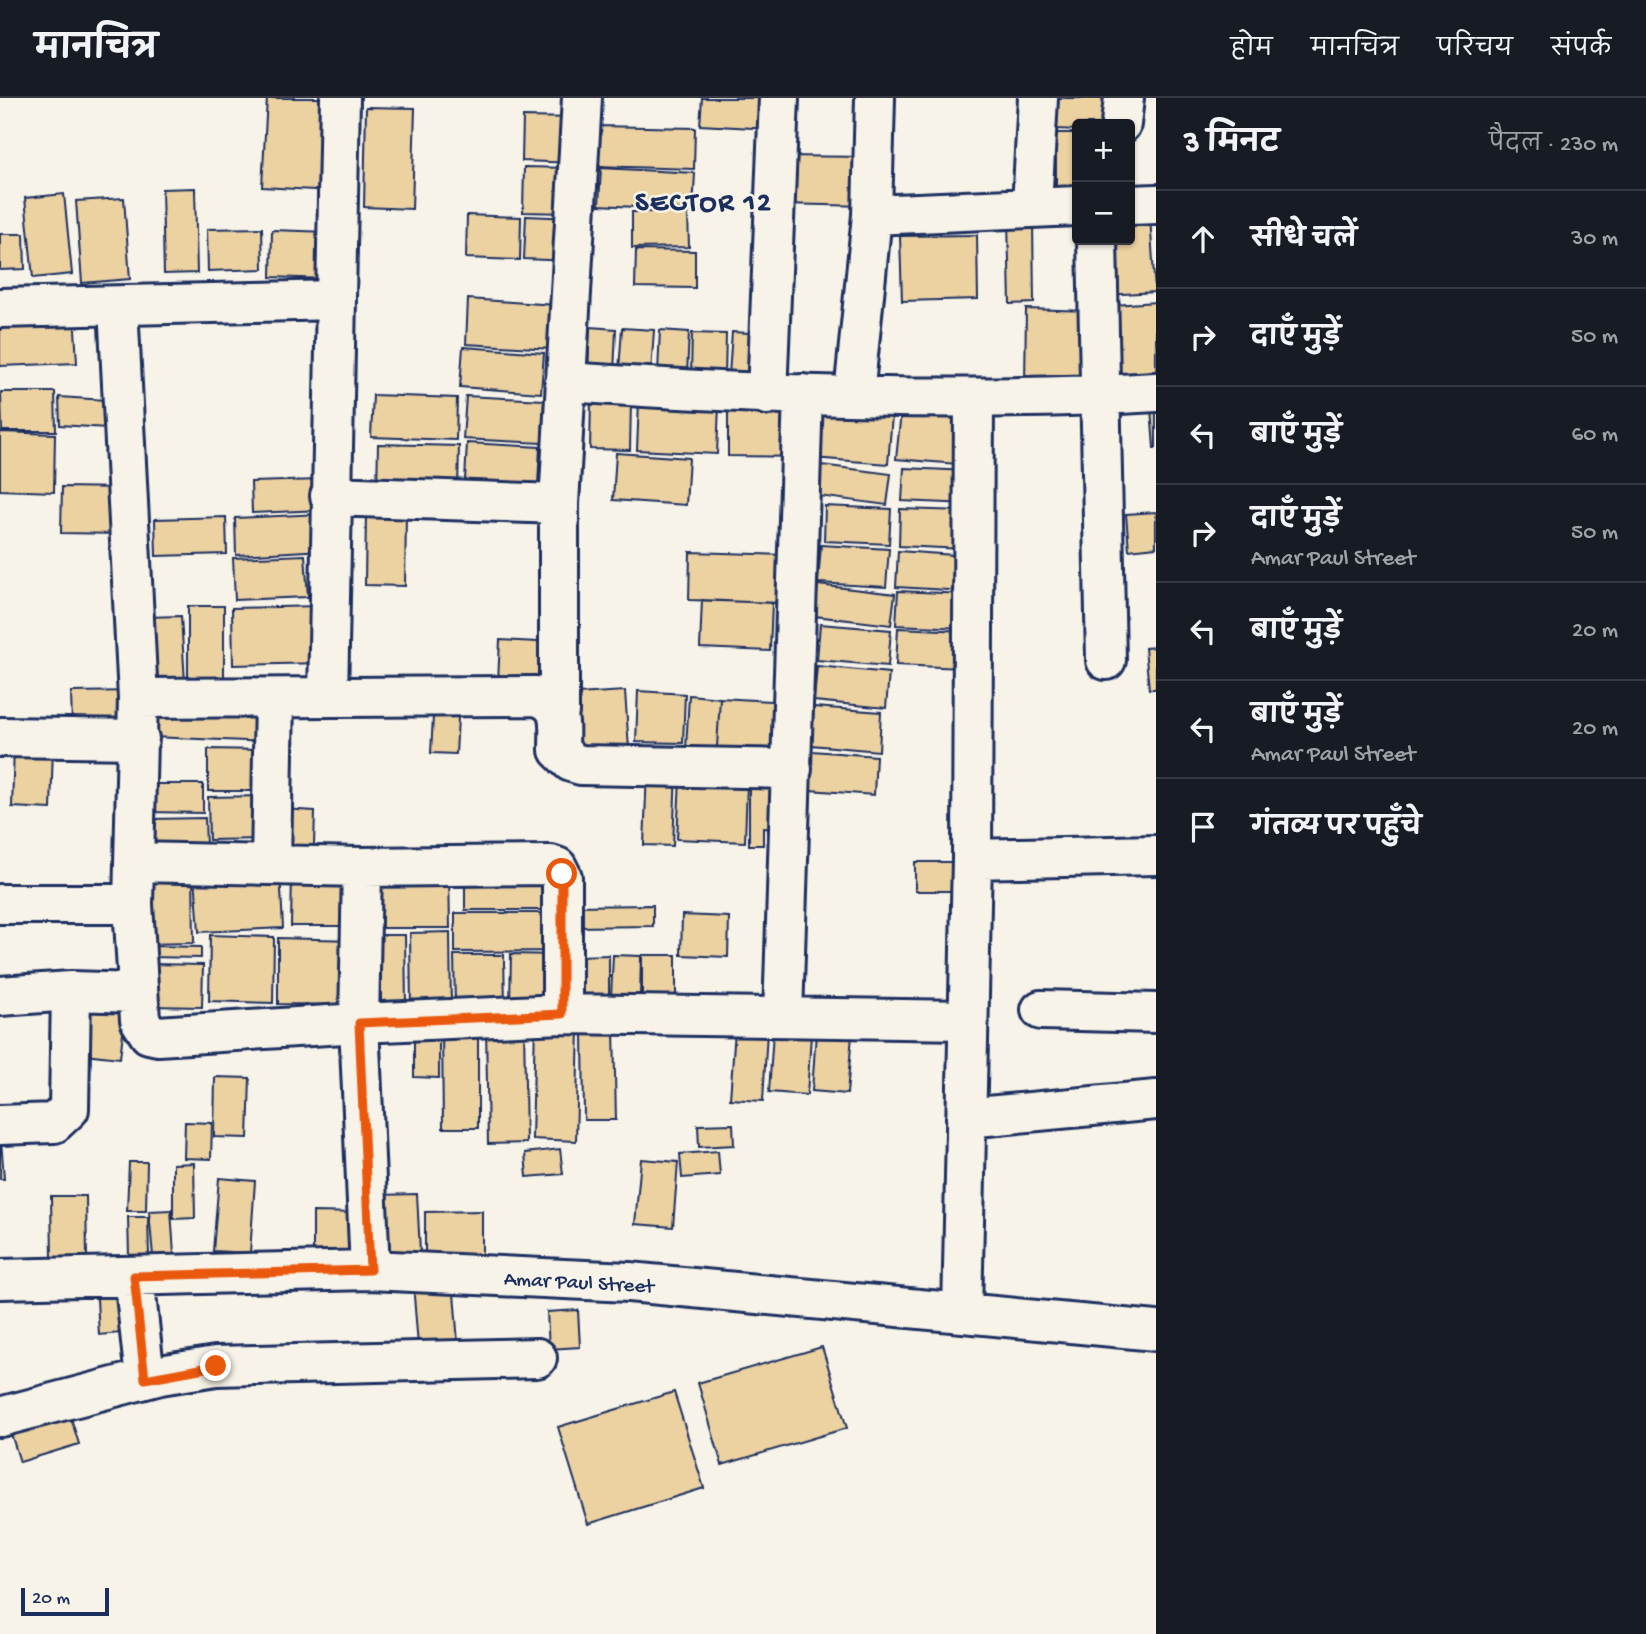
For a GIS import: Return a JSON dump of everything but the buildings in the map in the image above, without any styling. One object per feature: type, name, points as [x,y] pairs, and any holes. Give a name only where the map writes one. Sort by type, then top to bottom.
[{"type":"street","points":[[328,696],[340,98]]},
{"type":"street","points":[[582,98],[559,504],[559,750],[571,762],[581,765],[792,769]]},
{"type":"street","points":[[779,98],[792,769],[783,1016]]},
{"type":"street","points":[[854,395],[872,215],[876,98]]},
{"type":"street","points":[[1032,206],[1038,98]]},
{"type":"street","points":[[1122,119],[1124,98]]},
{"type":"street","points":[[1135,205],[1156,204]]},
{"type":"street","points":[[872,215],[1072,206]]},
{"type":"street","points":[[1097,245],[1106,660]]},
{"type":"street","points":[[0,309],[336,300]]},
{"type":"street","points":[[118,306],[138,698],[133,904],[137,993],[143,1027],[158,1036],[562,1014],[968,1020]]},
{"type":"street","points":[[565,382],[785,394],[974,398],[1101,396],[1156,392]]},
{"type":"street","points":[[962,1313],[972,859],[974,398]]},
{"type":"street","points":[[330,496],[559,504]]},
{"type":"street","points":[[138,698],[536,696],[548,699],[559,712]]},
{"type":"street","points":[[271,864],[274,698]]},
{"type":"street","points":[[0,737],[139,739]]},
{"type":"street","points":[[972,859],[1156,855]]},
{"type":"street","points":[[135,862],[362,867],[544,863],[557,867],[562,877],[562,1014]]},
{"type":"street","points":[[362,867],[359,1023],[370,1270]]},
{"type":"street","points":[[0,904],[133,904]]},
{"type":"street","points":[[0,996],[71,991],[137,993]]},
{"type":"street","points":[[0,1125],[54,1123],[69,1109],[71,991]]},
{"type":"street","points":[[1041,1010],[1156,1013]]},
{"type":"street","points":[[965,1118],[1156,1100]]},
{"type":"street","name":"Amar Paul Street","points":[[0,1279],[370,1270],[629,1282],[1156,1331]]},
{"type":"street","points":[[134,1276],[145,1379]]},
{"type":"street","points":[[0,1418],[145,1379],[216,1366],[537,1358]]},
{"type":"district","name":"SECTOR 12","points":[[704,200]]},
{"type":"route","points":[[216,1366],[145,1379],[134,1276],[370,1270],[359,1023],[562,1014],[562,874]]}]
